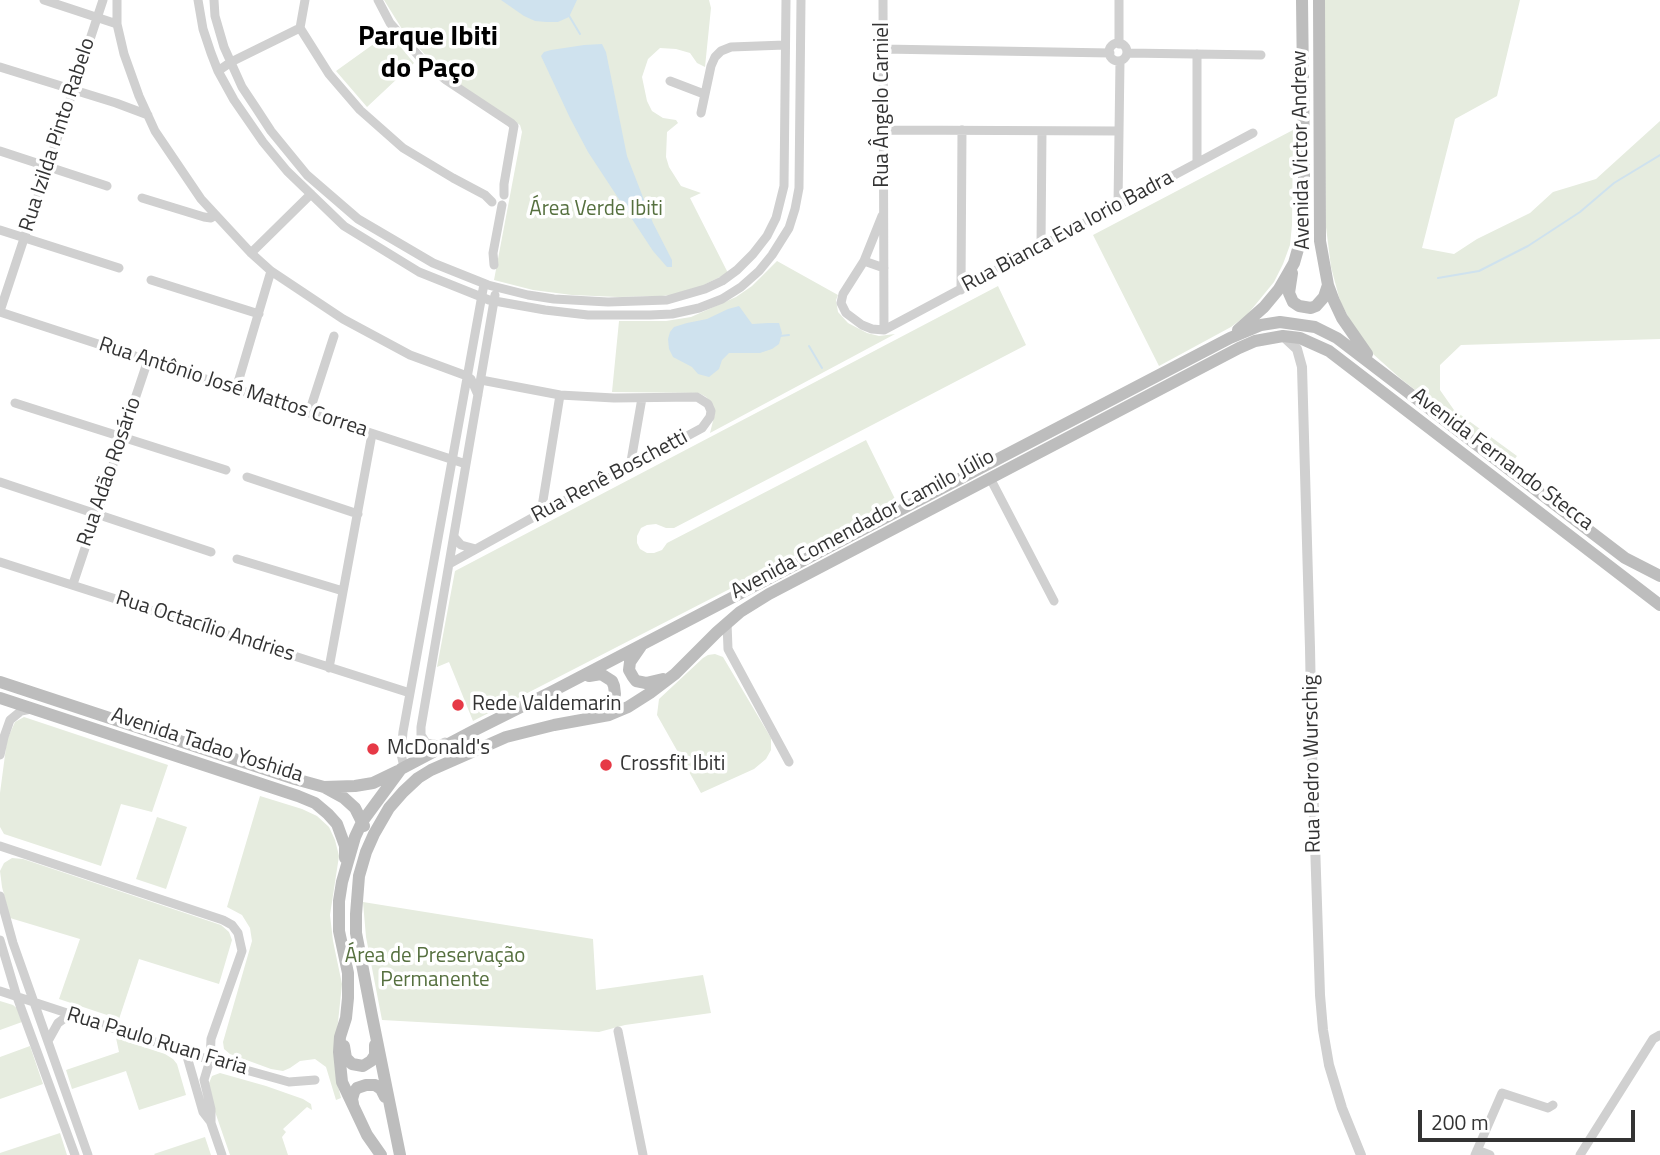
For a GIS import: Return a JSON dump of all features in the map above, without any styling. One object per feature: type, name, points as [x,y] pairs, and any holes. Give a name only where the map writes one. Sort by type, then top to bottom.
[{"type":"main road","name":"Avenida Victor Andrew","points":[[1230,338],[1264,307],[1279,289],[1294,263],[1301,235],[1304,212],[1302,0]]},
{"type":"main road","name":"Avenida Victor Andrew","points":[[1319,0],[1320,242],[1328,285],[1342,318],[1378,369]]},
{"type":"main road","points":[[1294,263],[1289,293],[1293,302],[1299,306],[1316,306],[1324,297],[1328,285]]},
{"type":"main road","name":"Avenida Comendador Camilo Júlio","points":[[381,1155],[367,1135],[342,1082],[339,1052],[346,1018],[348,973],[340,932],[339,901],[355,837],[362,822],[402,768],[1230,338],[1261,325],[1280,322],[1315,327],[1337,338],[1378,369]]},
{"type":"main road","name":"Avenida Comendador Camilo Júlio","points":[[400,1155],[356,933],[356,914],[359,876],[374,834],[389,808],[418,778],[459,756],[506,737],[609,715],[628,706],[675,674],[727,623],[769,594],[1239,348],[1255,341],[1283,336],[1300,338],[1321,346]]},
{"type":"main road","name":"Avenida Fernando Stecca","points":[[1321,346],[1660,605]]},
{"type":"main road","name":"Avenida Fernando Stecca","points":[[1378,369],[1625,558],[1660,576]]},
{"type":"main road","points":[[644,643],[633,656],[629,667],[636,681],[653,682],[675,674]]},
{"type":"main road","points":[[553,691],[593,675],[601,674],[612,681],[615,694],[613,701],[593,719]]},
{"type":"main road","name":"Avenida Tadao Yoshida","points":[[0,682],[324,787],[344,798],[355,808],[362,822]]},
{"type":"main road","name":"Avenida Tadao Yoshida","points":[[0,698],[315,803],[337,824],[341,834],[345,846],[342,882]]},
{"type":"main road","name":"Avenida Tadao Yoshida","points":[[324,787],[355,786],[373,782],[402,768]]},
{"type":"main road","points":[[356,914],[355,870],[365,834],[362,822]]},
{"type":"main road","points":[[346,1018],[344,1045],[346,1058],[352,1064],[363,1066],[371,1061],[375,1055],[376,1034]]},
{"type":"main road","points":[[354,1110],[354,1092],[366,1085],[381,1089],[389,1107]]},
{"type":"street","points":[[44,0],[117,24]]},
{"type":"street","name":"Rua Izilda Pinto Rabelo","points":[[0,311],[103,0]]},
{"type":"street","points":[[117,0],[117,24],[124,54],[155,131],[197,193],[216,215],[271,271],[343,319],[410,355],[467,376],[478,395]]},
{"type":"street","points":[[198,0],[203,29],[218,71],[234,100],[279,161],[344,226],[419,272],[482,297],[587,315],[672,314],[699,308],[722,299],[741,287],[772,255],[789,228],[799,188],[801,53],[796,32],[799,0]]},
{"type":"street","points":[[214,0],[220,36],[246,93],[271,131],[307,174],[358,219],[433,264],[484,284],[554,299],[608,302],[667,300],[705,289],[737,270],[767,236],[776,218],[784,186],[786,0]]},
{"type":"street","points":[[305,0],[300,28],[329,74],[360,110],[403,148],[453,178],[497,196]]},
{"type":"street","points":[[378,0],[390,23],[424,62],[469,97],[514,126],[497,196],[499,216],[493,253],[494,265]]},
{"type":"street","name":"Rua Ângelo Carniel","points":[[883,0],[883,130],[884,211],[884,330],[872,329],[851,318],[842,308],[841,299],[863,261],[884,211]]},
{"type":"street","points":[[1119,0],[1119,44]]},
{"type":"street","points":[[218,71],[300,28]]},
{"type":"street","points":[[701,113],[711,66],[721,51],[731,47],[785,45]]},
{"type":"street","points":[[1113,45],[1124,46],[1127,53],[1120,61],[1112,58],[1110,53],[1113,45]]},
{"type":"street","points":[[883,49],[1110,53]]},
{"type":"street","points":[[1127,53],[1261,55]]},
{"type":"street","points":[[1197,54],[1197,163]]},
{"type":"street","points":[[1118,204],[1120,61]]},
{"type":"street","points":[[0,66],[148,115]]},
{"type":"street","points":[[227,87],[239,80]]},
{"type":"street","points":[[670,81],[704,94]]},
{"type":"street","points":[[116,103],[132,102],[137,97],[137,91]]},
{"type":"street","points":[[234,100],[246,93]]},
{"type":"street","points":[[883,130],[1119,131]]},
{"type":"street","points":[[961,289],[962,130]]},
{"type":"street","points":[[1041,246],[1042,131]]},
{"type":"street","name":"Rua Bianca Eva Iorio Badra","points":[[884,330],[1253,133]]},
{"type":"street","points":[[0,151],[107,186]]},
{"type":"street","points":[[178,209],[193,205],[197,193]]},
{"type":"street","points":[[251,253],[312,194]]},
{"type":"street","points":[[142,198],[204,217],[211,218],[216,215]]},
{"type":"street","points":[[0,230],[119,268]]},
{"type":"street","points":[[863,261],[884,268]]},
{"type":"street","points":[[236,389],[271,271]]},
{"type":"street","points":[[463,289],[468,277]]},
{"type":"street","points":[[151,280],[259,314]]},
{"type":"street","points":[[402,768],[403,732],[484,284]]},
{"type":"street","points":[[403,732],[421,735],[497,287]]},
{"type":"street","points":[[514,304],[516,293]]},
{"type":"street","name":"Rua Antônio José Mattos Correa","points":[[0,311],[466,464]]},
{"type":"street","points":[[479,311],[488,313],[481,353],[483,367]]},
{"type":"street","points":[[309,413],[334,336]]},
{"type":"street","name":"Rua Pedro Wurschig","points":[[1283,336],[1297,349],[1302,367],[1312,765],[1323,1030],[1329,1065],[1342,1108],[1361,1155]]},
{"type":"street","points":[[1302,367],[1306,354],[1321,346]]},
{"type":"street","name":"Rua Adão Rosário","points":[[73,584],[148,360]]},
{"type":"street","name":"Rua Renê Boschetti","points":[[449,564],[702,428],[710,417],[708,404],[697,397],[614,398],[560,395],[481,380]]},
{"type":"street","points":[[541,513],[560,395]]},
{"type":"street","points":[[630,467],[642,398]]},
{"type":"street","points":[[15,402],[226,470]]},
{"type":"street","points":[[329,668],[372,434]]},
{"type":"street","points":[[633,450],[642,461]]},
{"type":"street","points":[[247,477],[358,514]]},
{"type":"street","points":[[990,478],[1054,601]]},
{"type":"street","points":[[0,482],[211,552]]},
{"type":"street","points":[[545,489],[554,506]]},
{"type":"street","points":[[454,537],[461,545],[476,549]]},
{"type":"street","points":[[237,559],[343,591]]},
{"type":"street","name":"Rua Octacílio Andries","points":[[0,562],[410,692]]},
{"type":"street","points":[[429,589],[431,594],[444,596]]},
{"type":"street","points":[[426,601],[437,601],[442,608]]},
{"type":"street","points":[[727,623],[728,649],[789,762]]},
{"type":"street","points":[[704,644],[719,644],[728,649]]},
{"type":"street","points":[[0,755],[10,720],[21,711],[32,709]]},
{"type":"street","name":"Avenida Comendador Camilo Júlio","points":[[421,735],[426,743],[439,745],[469,732]]},
{"type":"street","points":[[0,845],[232,925],[238,933],[242,951],[211,1040],[204,1080],[211,1109],[211,1123]]},
{"type":"street","points":[[0,896],[13,943],[88,1155]]},
{"type":"street","points":[[0,940],[75,1155]]},
{"type":"street","points":[[0,976],[6,961]]},
{"type":"street","name":"Rua Paulo Ruan Faria","points":[[0,991],[209,1060],[289,1082],[315,1080]]},
{"type":"street","points":[[48,1041],[58,1023],[69,1014]]},
{"type":"street","points":[[618,1031],[643,1155]]},
{"type":"street","points":[[1580,1155],[1653,1039],[1660,1035]]},
{"type":"street","points":[[211,1040],[191,1054],[190,1071],[203,1112],[211,1123],[222,1155]]},
{"type":"street","points":[[1490,1155],[1476,1152],[1502,1093],[1548,1108],[1553,1105]]},
{"type":"green space","name":"Área Verde Ibiti","points":[[384,0],[709,0],[711,8],[705,67],[697,63],[690,53],[660,48],[648,59],[642,77],[652,111],[678,123],[667,132],[666,157],[669,167],[681,186],[701,193],[690,198],[728,273],[688,293],[662,296],[572,295],[533,290],[494,280],[522,132],[520,125],[437,68],[402,29]]},
{"type":"green space","points":[[1323,0],[1520,0],[1497,96],[1455,119],[1422,248],[1454,254],[1477,239],[1530,213],[1553,192],[1596,179],[1660,121],[1660,339],[1461,345],[1440,365],[1440,390],[1454,410],[1517,456],[1511,464],[1373,354],[1354,328],[1340,301],[1331,267],[1326,227]]},
{"type":"green space","points":[[389,33],[414,63],[367,107],[336,71]]},
{"type":"green space","points":[[1293,130],[1290,245],[1274,282],[1247,315],[1231,327],[1159,366],[1093,235]]},
{"type":"green space","points":[[777,261],[838,295],[838,312],[848,323],[879,336],[895,334],[710,433],[715,413],[713,405],[699,393],[612,392],[619,321],[666,321],[691,317],[736,297],[752,286]]},
{"type":"green space","points":[[998,286],[1026,345],[674,528],[656,524],[641,528],[637,543],[640,549],[647,553],[662,550],[667,543],[866,440],[897,503],[473,721],[449,662],[437,667],[455,571]]},
{"type":"green space","points":[[715,654],[723,657],[771,738],[771,750],[766,759],[754,769],[701,793],[657,715],[659,699],[703,658]]},
{"type":"green space","points":[[24,717],[168,765],[152,812],[121,804],[101,866],[4,834],[0,827],[0,793],[7,740],[15,722]]},
{"type":"green space","points":[[260,796],[317,816],[329,827],[339,856],[330,915],[342,984],[336,1041],[337,1082],[341,1098],[336,1100],[326,1067],[315,1059],[300,1061],[283,1071],[230,1054],[224,1049],[223,1042],[252,941],[250,928],[242,915],[227,907]]},
{"type":"green space","points":[[157,817],[187,827],[166,889],[136,879]]},
{"type":"green space","points":[[12,858],[23,859],[221,925],[229,932],[232,940],[219,984],[139,959],[119,1019],[59,999],[80,939],[10,918],[0,871],[4,863]]},
{"type":"green space","name":"Área de Preservação Permanente","points":[[363,902],[593,939],[596,990],[703,975],[711,1013],[625,1025],[599,1032],[382,1020],[366,937]]},
{"type":"green space","points":[[0,1001],[19,1010],[22,1022],[0,1030]]},
{"type":"green space","points":[[116,1038],[173,1059],[186,1095],[139,1110],[126,1071],[72,1089],[66,1070],[119,1052]]},
{"type":"green space","points":[[30,1046],[43,1084],[0,1099],[0,1057]]},
{"type":"green space","points":[[220,1073],[266,1086],[311,1104],[312,1110],[307,1107],[283,1129],[286,1132],[282,1137],[288,1155],[230,1155],[212,1103],[209,1083],[212,1076]]},
{"type":"green space","points":[[60,1133],[67,1155],[0,1155],[0,1153]]},
{"type":"green space","points":[[205,1137],[211,1155],[154,1154]]},
{"type":"water","points":[[501,0],[577,0],[569,17],[558,22],[546,22],[524,16]]},
{"type":"water","points":[[602,44],[606,52],[627,156],[653,223],[672,260],[672,267],[667,267],[653,251],[588,152],[541,56],[551,50]]},
{"type":"water","points":[[739,306],[752,324],[779,323],[782,333],[779,344],[760,353],[729,353],[722,360],[719,369],[709,377],[698,374],[692,367],[673,357],[668,339],[674,327],[707,319]]},
{"type":"waterway","points":[[568,14],[580,34]]},
{"type":"waterway","points":[[1438,278],[1479,271],[1528,246],[1580,212],[1614,183],[1660,155]]},
{"type":"waterway","points":[[780,336],[789,335]]},
{"type":"waterway","points":[[809,346],[822,368]]},
{"type":"place","name":"Rede Valdemarin","points":[[458,705]]},
{"type":"place","name":"McDonald's","points":[[373,749]]},
{"type":"place","name":"Crossfit Ibiti","points":[[606,765]]},
{"type":"district","name":"Parque Ibiti do Paço","points":[[428,54]]}]
